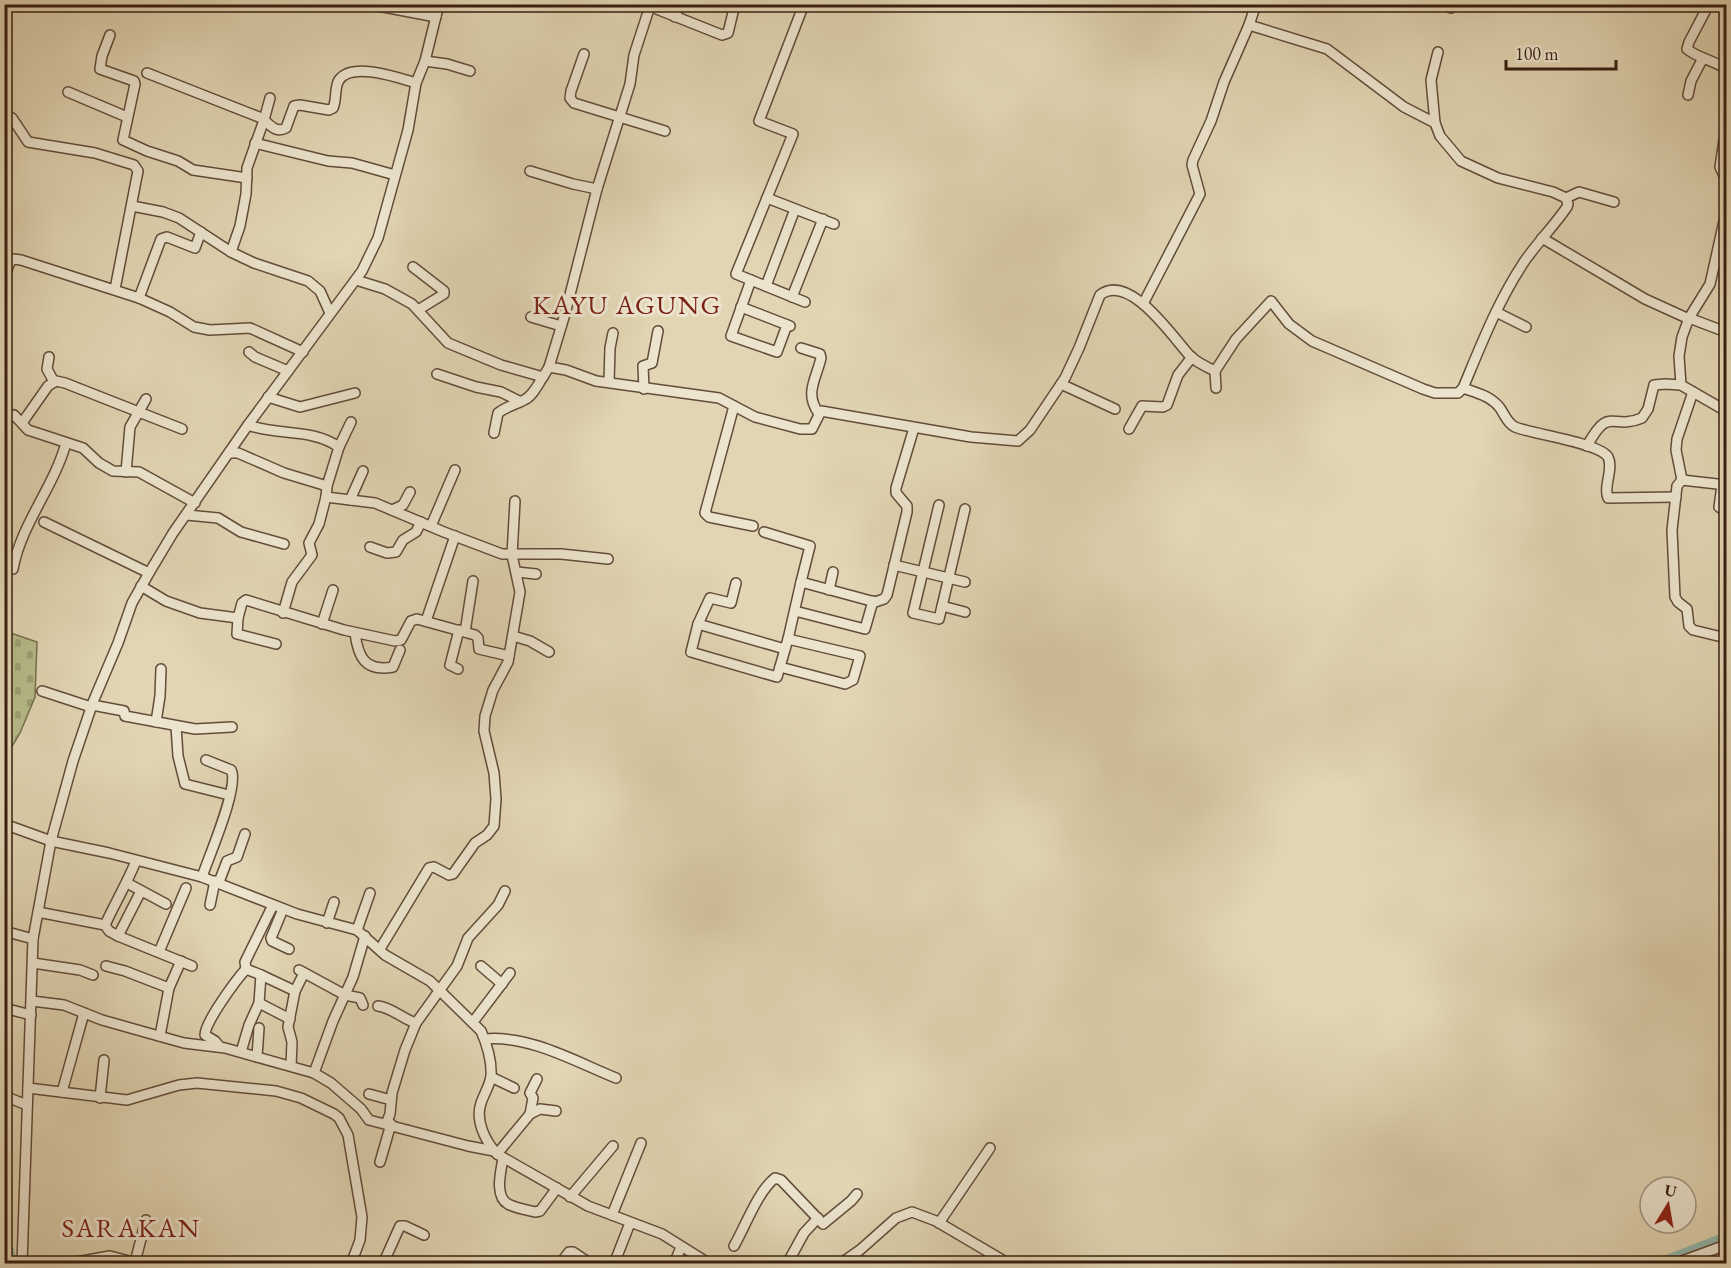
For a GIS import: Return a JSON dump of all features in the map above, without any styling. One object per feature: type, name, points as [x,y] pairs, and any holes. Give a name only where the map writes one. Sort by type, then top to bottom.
[{"type":"street","points":[[368,4],[436,17]]},
{"type":"street","points":[[22,1263],[33,939],[51,841],[73,760],[91,706],[141,586],[248,425],[330,313],[339,305],[362,271],[378,238],[408,130],[416,83],[425,61],[439,4]]},
{"type":"street","points":[[675,17],[680,4]]},
{"type":"street","points":[[494,433],[498,413],[531,394],[549,367],[597,189],[630,84],[634,55],[647,5],[693,25],[725,35],[728,33],[735,4]]},
{"type":"street","points":[[804,4],[759,121],[793,134],[736,274],[805,302]]},
{"type":"street","points":[[1143,304],[1200,194],[1192,165],[1193,160],[1212,121],[1224,82],[1256,4]]},
{"type":"street","points":[[1709,4],[1687,49],[1703,58],[1719,63],[1726,69]]},
{"type":"street","points":[[1249,25],[1322,46],[1404,107],[1435,123]]},
{"type":"street","points":[[110,35],[100,69],[135,82],[121,161]]},
{"type":"street","points":[[1216,388],[1215,371],[1236,339],[1271,301],[1289,324],[1312,341],[1411,385],[1435,393],[1453,394],[1463,388],[1496,312],[1524,261],[1568,204],[1566,198],[1553,192],[1498,178],[1461,161],[1440,136],[1435,123],[1431,85],[1438,52]]},
{"type":"street","points":[[584,54],[570,98],[578,105],[664,131]]},
{"type":"street","points":[[1688,95],[1691,81],[1703,58]]},
{"type":"street","points":[[425,61],[447,64],[470,71]]},
{"type":"street","points":[[147,73],[259,117],[275,130],[286,128],[294,106],[332,109],[335,104],[338,81],[344,75],[376,72],[416,83]]},
{"type":"street","points":[[68,92],[127,117]]},
{"type":"street","points":[[231,252],[240,226],[248,186],[247,168],[270,98]]},
{"type":"street","points":[[12,118],[28,141],[95,153],[134,165],[138,171],[115,289]]},
{"type":"street","points":[[1726,127],[1720,167],[1726,180]]},
{"type":"street","points":[[123,140],[178,161],[193,170],[247,178]]},
{"type":"street","points":[[255,143],[328,161],[352,163],[395,175]]},
{"type":"street","points":[[530,171],[597,189]]},
{"type":"street","points":[[1566,198],[1579,192],[1614,202]]},
{"type":"street","points":[[767,198],[834,224]]},
{"type":"street","points":[[132,206],[170,215],[231,252],[254,263],[309,280],[320,291],[330,313]]},
{"type":"street","points":[[766,286],[795,209]]},
{"type":"street","points":[[1681,385],[1679,356],[1682,337],[1689,318],[1710,284],[1726,212]]},
{"type":"street","points":[[792,297],[823,219]]},
{"type":"street","points":[[139,298],[161,240],[166,237],[195,248],[201,232]]},
{"type":"street","points":[[1542,238],[1645,299],[1726,332]]},
{"type":"street","points":[[4,278],[10,262],[17,259],[139,298],[170,312],[194,327],[210,330],[250,328],[303,352]]},
{"type":"street","points":[[413,267],[444,291],[444,294],[418,310]]},
{"type":"street","points":[[356,280],[385,289],[412,304],[448,343],[501,365],[543,377]]},
{"type":"street","points":[[741,307],[790,326],[777,352],[730,336],[751,280]]},
{"type":"street","points":[[549,367],[566,370],[596,381],[719,398],[755,417],[810,430],[821,411],[971,437],[1020,440],[1030,430],[1061,384],[1079,348],[1100,295],[1105,291],[1119,289],[1143,304],[1192,357],[1215,371]]},
{"type":"street","points":[[1496,312],[1526,327]]},
{"type":"street","points":[[531,316],[561,326]]},
{"type":"street","points":[[644,389],[643,366],[652,363],[658,331]]},
{"type":"street","points":[[609,382],[613,333]]},
{"type":"street","points":[[801,348],[820,354],[821,358],[811,396],[811,404],[819,414]]},
{"type":"street","points":[[249,352],[255,357],[288,371]]},
{"type":"street","points":[[49,357],[47,369],[54,382]]},
{"type":"street","points":[[1130,429],[1142,406],[1163,407],[1167,405],[1178,375],[1192,357]]},
{"type":"street","points":[[437,374],[509,395],[519,401]]},
{"type":"street","points":[[22,423],[48,386],[54,382],[66,383],[182,429]]},
{"type":"street","points":[[1061,384],[1115,409]]},
{"type":"street","points":[[1587,446],[1603,423],[1608,420],[1628,421],[1642,418],[1648,409],[1654,385],[1681,385],[1726,411]]},
{"type":"street","points":[[1463,388],[1494,401],[1510,425],[1602,451],[1609,460],[1606,493],[1608,498],[1676,497]]},
{"type":"street","points":[[1682,480],[1676,450],[1677,439],[1693,392]]},
{"type":"street","points":[[268,397],[300,407],[354,393]]},
{"type":"street","points":[[126,472],[130,427],[146,399]]},
{"type":"street","points":[[734,406],[705,513],[709,517],[753,526]]},
{"type":"street","points":[[4,420],[13,415],[28,430],[83,448],[105,468],[113,471],[141,472],[195,503]]},
{"type":"street","points":[[284,613],[292,582],[312,555],[309,543],[319,524],[327,486],[339,447],[351,422]]},
{"type":"street","points":[[248,425],[279,432],[312,435],[339,447]]},
{"type":"street","points":[[801,582],[873,601],[880,602],[887,596],[907,512],[907,506],[897,496],[896,488],[914,428]]},
{"type":"street","points":[[13,569],[18,549],[44,498],[62,458],[66,443]]},
{"type":"street","points":[[230,453],[238,453],[284,473],[327,486]]},
{"type":"street","points":[[431,526],[455,470]]},
{"type":"street","points":[[350,500],[363,471]]},
{"type":"street","points":[[1682,480],[1724,485],[1719,507],[1726,512]]},
{"type":"street","points":[[1682,480],[1678,483],[1672,530],[1675,597],[1687,609],[1689,626],[1693,630],[1726,638]]},
{"type":"street","points":[[392,510],[403,505],[410,492]]},
{"type":"street","points":[[326,497],[375,503],[496,552],[512,555],[561,554],[608,559]]},
{"type":"street","points":[[380,949],[429,868],[434,867],[453,874],[475,843],[491,832],[494,826],[496,799],[494,773],[484,731],[484,716],[493,690],[506,666],[513,636],[519,592],[512,555],[515,501]]},
{"type":"street","points":[[939,505],[913,613],[939,619],[965,509]]},
{"type":"street","points":[[187,515],[218,518],[241,532],[284,544]]},
{"type":"street","points":[[44,522],[149,573]]},
{"type":"street","points":[[370,547],[387,553],[396,552],[403,540],[416,531],[421,522]]},
{"type":"street","points":[[736,583],[731,603],[710,598],[698,624],[691,652],[777,677],[810,546],[765,532]]},
{"type":"street","points":[[426,621],[455,536]]},
{"type":"street","points":[[894,565],[965,582]]},
{"type":"street","points":[[517,572],[536,574]]},
{"type":"street","points":[[829,590],[834,572]]},
{"type":"street","points":[[458,669],[450,665],[462,631],[473,580]]},
{"type":"street","points":[[141,586],[166,601],[200,613],[238,618]]},
{"type":"street","points":[[322,624],[333,590]]},
{"type":"street","points":[[276,644],[237,634],[242,603],[246,600],[355,633],[399,641],[414,619],[426,621],[477,636],[480,650],[509,656]]},
{"type":"street","points":[[795,611],[866,629],[873,601]]},
{"type":"street","points":[[942,606],[965,612]]},
{"type":"street","points":[[698,624],[785,649]]},
{"type":"street","points":[[355,633],[358,653],[369,665],[393,667],[400,650]]},
{"type":"street","points":[[513,636],[530,641],[549,652]]},
{"type":"street","points":[[780,667],[845,684],[853,680],[860,656],[788,639]]},
{"type":"street","points":[[156,722],[160,696],[160,669]]},
{"type":"street","points":[[42,691],[91,706],[123,711],[125,716],[176,726],[195,729],[232,727]]},
{"type":"street","points":[[176,726],[178,756],[185,784],[229,795]]},
{"type":"street","points":[[201,877],[224,816],[234,773],[206,760]]},
{"type":"street","points":[[4,824],[51,841],[201,877],[278,907],[357,930],[385,955],[420,973],[440,989],[473,1022],[485,1039],[491,1077],[481,1103],[479,1117],[487,1139],[498,1154],[502,1199],[508,1204],[535,1212],[540,1211],[557,1188]]},
{"type":"street","points":[[210,905],[227,861],[237,857],[245,834]]},
{"type":"street","points":[[105,925],[136,861]]},
{"type":"street","points":[[127,883],[166,904]]},
{"type":"street","points":[[159,952],[186,888]]},
{"type":"street","points":[[118,936],[141,891]]},
{"type":"street","points":[[380,1162],[391,1100],[405,1050],[416,1023],[457,966],[468,938],[498,905],[505,891]]},
{"type":"street","points":[[357,930],[370,893]]},
{"type":"street","points":[[327,922],[334,902]]},
{"type":"street","points":[[278,907],[271,938],[272,941],[289,949]]},
{"type":"street","points":[[220,1047],[205,1035],[205,1030],[218,1007],[246,969],[245,962],[278,907]]},
{"type":"street","points":[[38,912],[105,925],[109,932],[192,966]]},
{"type":"street","points":[[4,930],[33,939]]},
{"type":"street","points":[[314,1073],[345,995],[365,936]]},
{"type":"street","points":[[160,1036],[169,988],[181,961]]},
{"type":"street","points":[[33,963],[80,970],[93,975]]},
{"type":"street","points":[[106,966],[126,970],[169,988]]},
{"type":"street","points":[[481,966],[502,984]]},
{"type":"street","points":[[246,969],[295,991]]},
{"type":"street","points":[[291,1066],[292,1042],[288,1027],[295,991],[302,972],[345,995],[360,998],[363,1005]]},
{"type":"street","points":[[473,1022],[510,974]]},
{"type":"street","points":[[240,1052],[259,1003],[261,975]]},
{"type":"street","points":[[32,1001],[64,1005],[102,1020],[160,1036],[206,1047],[220,1047],[314,1073],[331,1083],[361,1109],[369,1120],[498,1154],[570,1197],[662,1234],[710,1263]]},
{"type":"street","points":[[259,1003],[290,1019]]},
{"type":"street","points":[[378,1006],[389,1008],[416,1023]]},
{"type":"street","points":[[4,1008],[31,1015]]},
{"type":"street","points":[[62,1092],[84,1013]]},
{"type":"street","points":[[258,1057],[259,1028]]},
{"type":"street","points":[[485,1039],[502,1038],[534,1045],[616,1078]]},
{"type":"street","points":[[100,1098],[104,1060]]},
{"type":"street","points":[[491,1077],[514,1088]]},
{"type":"street","points":[[498,1154],[530,1113],[533,1098],[531,1092],[537,1079]]},
{"type":"street","points":[[28,1088],[100,1098],[134,1099],[179,1085],[197,1083],[276,1091],[301,1098],[334,1114],[348,1135],[362,1217],[360,1240],[351,1263]]},
{"type":"street","points":[[369,1094],[391,1100]]},
{"type":"street","points":[[4,1096],[27,1105]]},
{"type":"street","points":[[530,1113],[540,1109],[556,1111]]},
{"type":"street","points":[[612,1215],[641,1143]]},
{"type":"street","points":[[570,1197],[613,1146]]},
{"type":"street","points":[[939,1223],[990,1148]]},
{"type":"street","points":[[734,1246],[761,1197],[776,1178],[781,1180],[823,1224],[852,1201],[857,1194]]},
{"type":"street","points":[[840,1263],[860,1250],[902,1214],[916,1213],[939,1223],[1009,1263]]},
{"type":"street","points":[[787,1263],[804,1233],[818,1218]]},
{"type":"street","points":[[65,1263],[110,1256],[138,1263],[146,1220]]},
{"type":"street","points":[[614,1263],[630,1223]]},
{"type":"street","points":[[383,1263],[400,1226],[424,1235]]},
{"type":"street","points":[[1674,1263],[1726,1245]]},
{"type":"street","points":[[674,1263],[681,1247]]},
{"type":"street","points":[[560,1263],[568,1252],[573,1252],[591,1263]]},
{"type":"street","points":[[4,1259],[6,1263]]},
{"type":"green space","points":[[5,631],[37,642],[35,697],[20,733],[5,758]]},
{"type":"waterway","points":[[1654,1264],[1726,1236]]},
{"type":"waterway","points":[[4,1241],[11,1264]]},
{"type":"district","name":"KAYU AGUNG","points":[[627,304]]},
{"type":"district","name":"SARAKAN","points":[[131,1227]]}]
